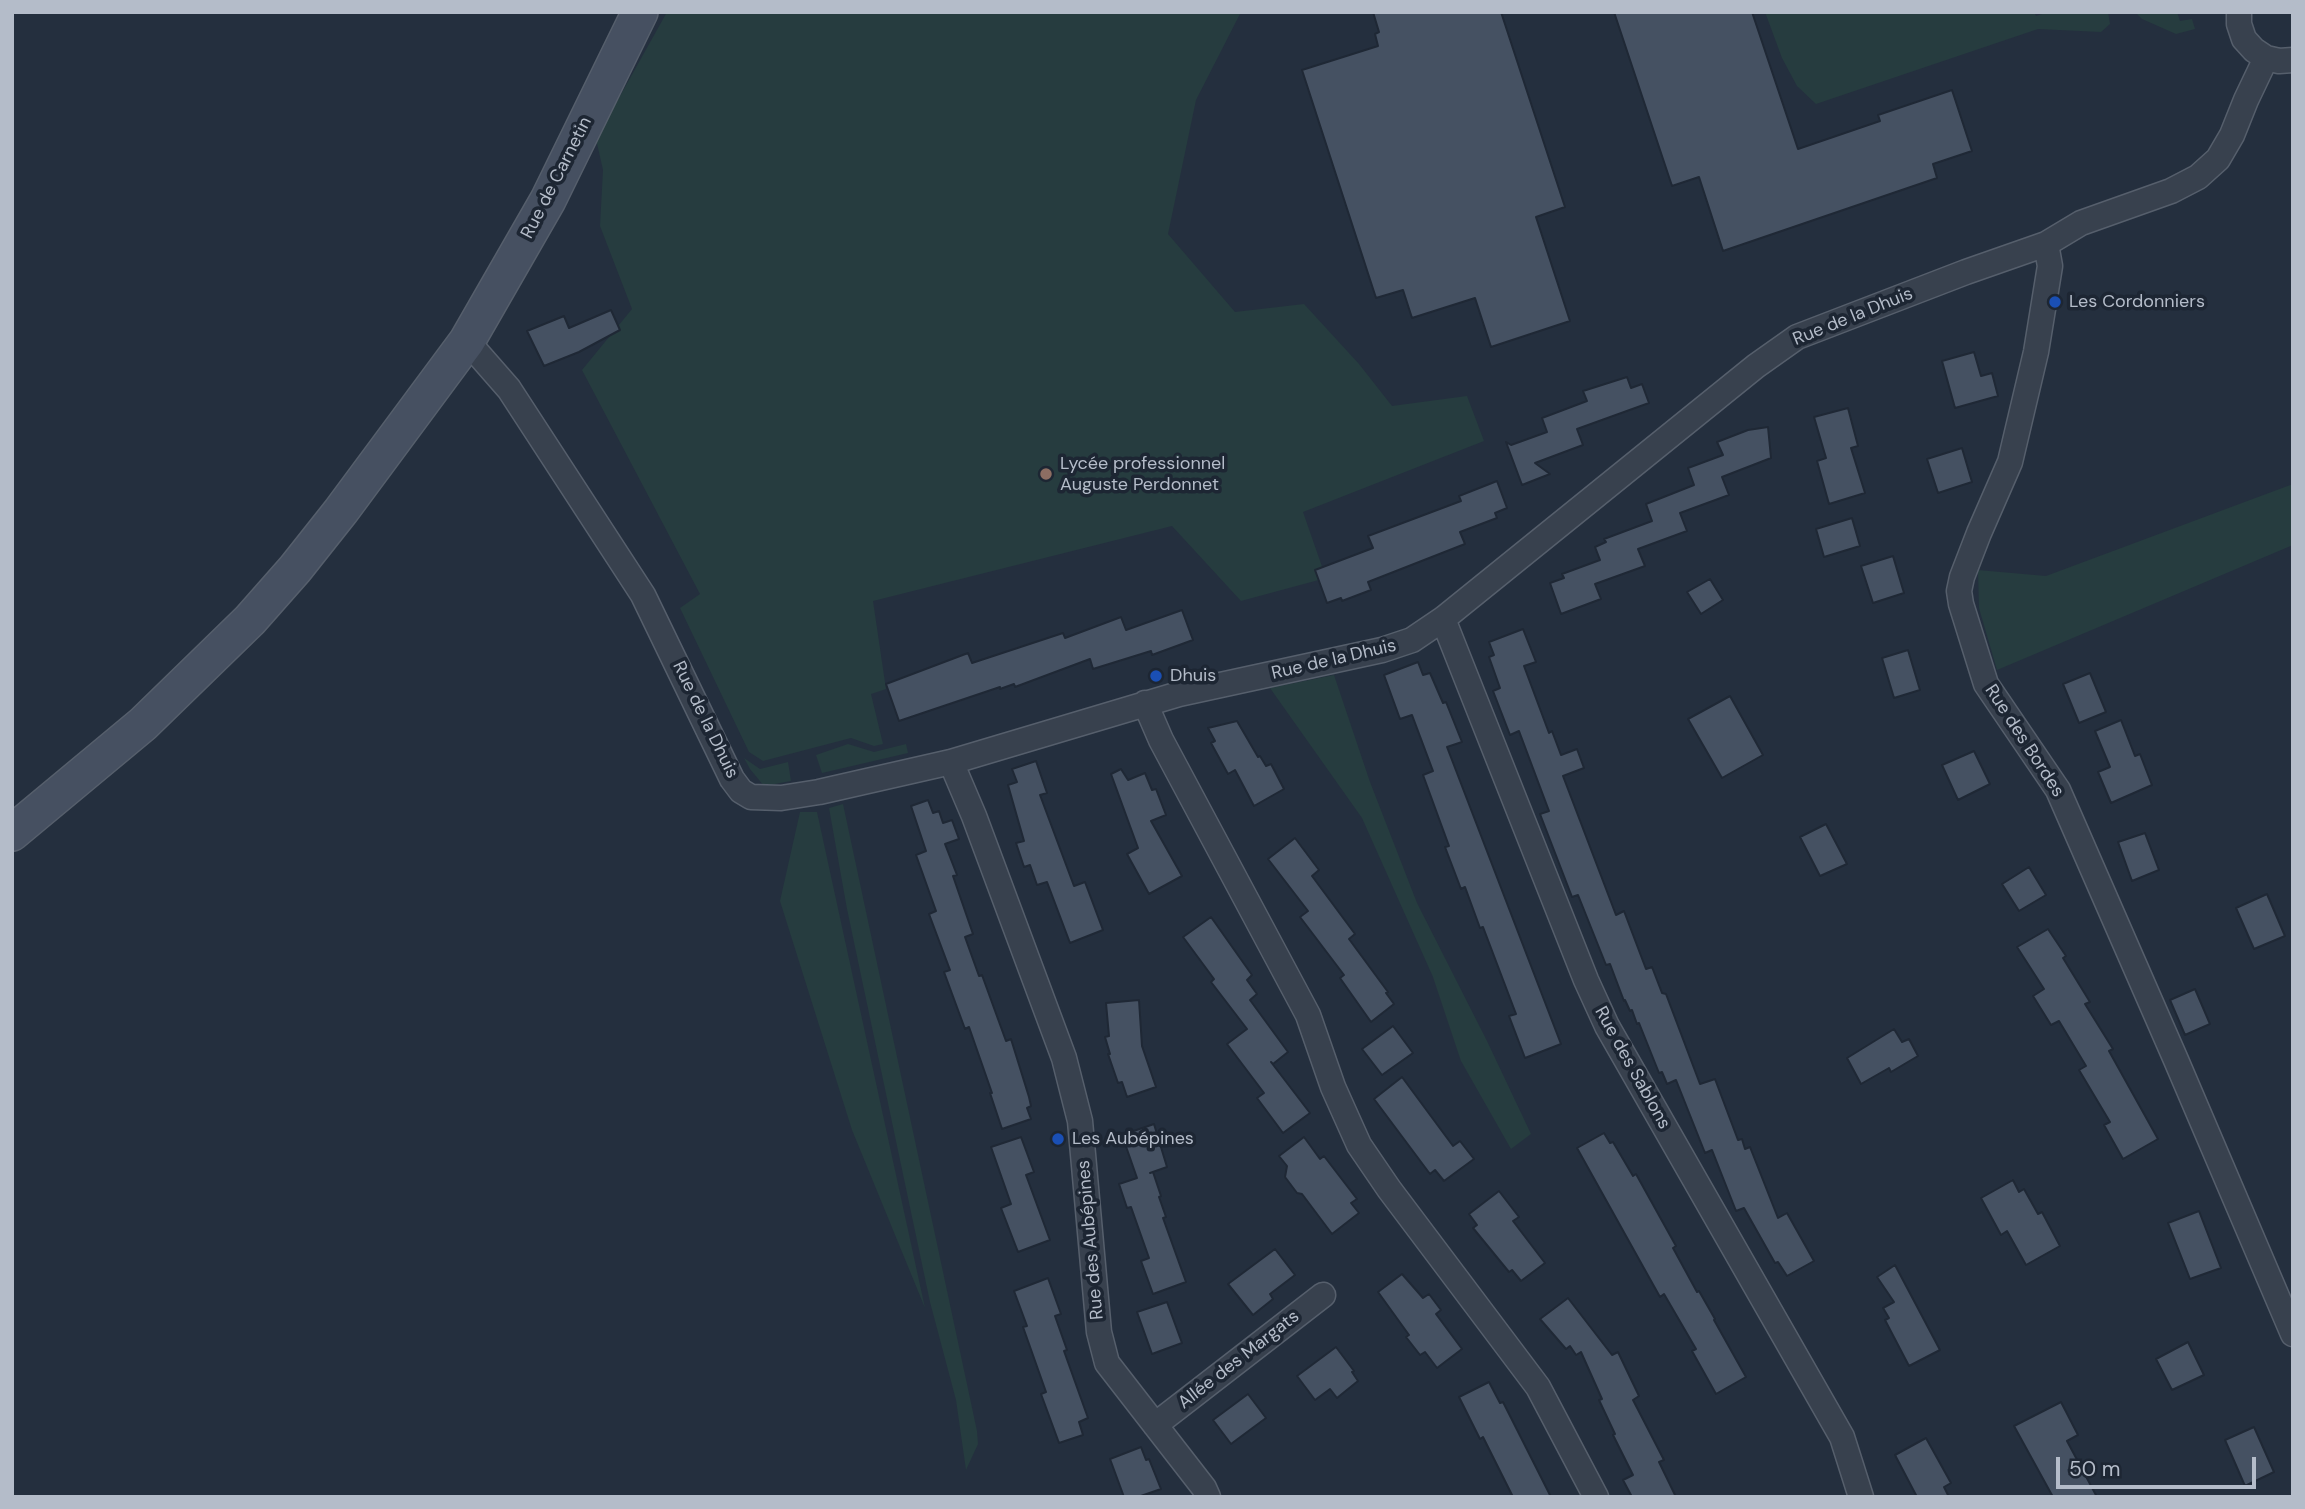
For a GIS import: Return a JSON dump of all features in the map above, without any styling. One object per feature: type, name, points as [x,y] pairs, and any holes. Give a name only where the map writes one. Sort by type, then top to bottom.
[{"type":"street","name":"Rue de Carnetin","points":[[12,833],[143,724],[250,620],[295,569],[467,341],[548,200],[640,12]]},
{"type":"street","points":[[2239,12],[2239,24],[2244,38],[2254,50],[2266,58],[2293,60]]},
{"type":"street","name":"Rue de la Dhuis","points":[[467,341],[509,389],[643,595],[728,772],[741,791],[751,797],[781,798],[951,762],[1145,703],[1382,650],[1412,640],[1443,619],[1756,366],[1797,337],[2046,244],[2098,216],[2183,186],[2210,168],[2232,135],[2266,58]]},
{"type":"street","name":"Rue des Bordes","points":[[2046,244],[2049,266],[2036,352],[2010,462],[1962,577],[1959,591],[1961,604],[1986,684],[2058,790],[2293,1334]]},
{"type":"street","name":"Rue des Sablons","points":[[1443,619],[1586,980],[1607,1026],[1842,1437],[1861,1497]]},
{"type":"street","points":[[1145,703],[1161,740],[1308,1015],[1333,1087],[1359,1145],[1538,1387],[1596,1497]]},
{"type":"street","name":"Rue des Aubépines","points":[[951,762],[974,816],[1064,1058],[1080,1121],[1099,1332],[1107,1363],[1204,1488],[1208,1497]]},
{"type":"street","name":"Allée des Margats","points":[[1155,1425],[1323,1295]]},
{"type":"green space","points":[[667,12],[1241,12],[1196,100],[1168,234],[1235,312],[1304,304],[1359,364],[1392,406],[1467,396],[1484,441],[1303,512],[1326,578],[1241,601],[1172,526],[873,601],[886,689],[871,694],[883,744],[874,746],[851,738],[763,761],[749,752],[680,608],[700,594],[582,370],[632,309],[600,226],[603,170],[596,139]]},
{"type":"green space","points":[[1765,12],[2034,12],[2036,16],[2048,12],[2108,12],[2110,24],[2101,32],[2038,29],[1816,104],[1797,86],[1782,58]]},
{"type":"green space","points":[[2135,12],[2177,12],[2180,21],[2192,19],[2195,29],[2176,34],[2142,19]]},
{"type":"green space","points":[[2293,484],[2293,545],[1997,670],[1979,608],[1978,570],[2046,576]]},
{"type":"green space","points":[[1334,675],[1370,782],[1417,903],[1531,1134],[1511,1149],[1461,1061],[1433,977],[1362,818],[1270,688]]},
{"type":"green space","points":[[848,744],[874,752],[906,744],[908,753],[822,773],[816,755]]},
{"type":"green space","points":[[744,758],[760,769],[788,762],[791,781],[764,786]]},
{"type":"green space","points":[[843,804],[977,1431],[978,1444],[966,1470],[956,1400],[930,1302],[847,909],[829,808]]},
{"type":"green space","points":[[800,812],[817,812],[925,1308],[852,1130],[780,901]]},
{"type":"building","points":[[1373,12],[1501,12],[1565,207],[1536,217],[1570,321],[1491,347],[1475,298],[1412,318],[1403,290],[1376,298],[1302,70],[1378,46],[1375,34],[1379,32]]},
{"type":"building","points":[[1614,12],[1752,12],[1798,149],[1880,121],[1878,115],[1952,90],[1972,151],[1933,164],[1937,178],[1723,251],[1699,177],[1672,186]]},
{"type":"building","points":[[611,310],[620,330],[579,352],[544,366],[527,331],[564,316],[569,328]]},
{"type":"building","points":[[1974,352],[1981,376],[1992,373],[1998,396],[1955,408],[1942,361]]},
{"type":"building","points":[[1627,377],[1631,388],[1642,384],[1649,403],[1577,429],[1583,445],[1535,463],[1550,474],[1522,485],[1506,442],[1511,445],[1547,432],[1542,418],[1587,401],[1583,391]]},
{"type":"building","points":[[1848,408],[1858,446],[1851,448],[1865,493],[1829,504],[1817,461],[1826,458],[1814,417]]},
{"type":"building","points":[[1768,427],[1771,458],[1722,477],[1729,495],[1680,513],[1687,531],[1638,549],[1645,566],[1595,584],[1601,599],[1561,614],[1550,583],[1564,578],[1562,574],[1600,560],[1595,547],[1606,542],[1604,539],[1652,521],[1646,504],[1694,485],[1688,468],[1723,455],[1717,442],[1748,430]]},
{"type":"building","points":[[1962,448],[1972,482],[1938,493],[1927,459]]},
{"type":"building","points":[[1497,481],[1507,508],[1495,513],[1497,518],[1460,532],[1465,544],[1368,582],[1371,590],[1342,601],[1341,598],[1327,603],[1315,570],[1373,548],[1368,536],[1461,501],[1459,496]]},
{"type":"building","points":[[1852,518],[1860,546],[1824,557],[1816,529]]},
{"type":"building","points":[[1893,556],[1904,593],[1873,603],[1861,566]]},
{"type":"building","points":[[1710,579],[1723,600],[1701,614],[1687,592]]},
{"type":"building","points":[[1182,610],[1193,640],[1152,655],[1151,651],[1093,669],[1090,659],[1015,687],[1014,684],[1000,687],[899,721],[886,684],[968,653],[972,663],[1063,633],[1065,638],[1121,617],[1126,630]]},
{"type":"building","points":[[1523,629],[1536,662],[1524,666],[1549,733],[1552,731],[1561,755],[1577,749],[1584,768],[1563,776],[1616,915],[1624,911],[1646,969],[1652,967],[1662,993],[1666,994],[1700,1084],[1715,1079],[1738,1140],[1742,1139],[1745,1149],[1750,1147],[1778,1218],[1787,1213],[1814,1261],[1787,1276],[1778,1262],[1775,1263],[1744,1208],[1736,1211],[1712,1150],[1705,1153],[1676,1080],[1667,1084],[1662,1072],[1659,1073],[1639,1023],[1637,1024],[1632,1010],[1630,1011],[1624,1001],[1610,964],[1606,965],[1578,895],[1572,897],[1540,814],[1549,811],[1519,731],[1510,735],[1493,691],[1500,688],[1489,657],[1494,655],[1489,642]]},
{"type":"building","points":[[1908,650],[1920,690],[1894,698],[1882,658]]},
{"type":"building","points":[[1418,662],[1423,675],[1430,673],[1443,703],[1446,702],[1462,742],[1447,747],[1561,1044],[1525,1058],[1509,1016],[1516,1014],[1483,927],[1480,928],[1465,887],[1461,889],[1445,847],[1449,846],[1423,775],[1433,771],[1412,715],[1400,719],[1384,675]]},
{"type":"building","points":[[2090,673],[2106,712],[2079,723],[2063,684]]},
{"type":"building","points":[[1730,696],[1763,755],[1722,778],[1688,719]]},
{"type":"building","points":[[2121,720],[2135,756],[2140,754],[2152,785],[2111,803],[2098,772],[2110,767],[2095,731]]},
{"type":"building","points":[[1237,721],[1258,757],[1260,756],[1266,766],[1271,764],[1284,789],[1254,806],[1235,770],[1228,774],[1211,743],[1215,741],[1208,728]]},
{"type":"building","points":[[1974,751],[1990,784],[1958,800],[1942,765]]},
{"type":"building","points":[[1036,761],[1047,793],[1040,795],[1074,886],[1085,882],[1103,930],[1070,943],[1047,882],[1037,885],[1030,865],[1024,867],[1016,843],[1024,841],[1008,785],[1017,782],[1012,769]]},
{"type":"building","points":[[1121,769],[1128,780],[1145,773],[1152,790],[1156,789],[1166,815],[1151,821],[1182,876],[1149,894],[1127,854],[1138,848],[1111,774]]},
{"type":"building","points":[[928,800],[933,813],[939,811],[943,823],[952,820],[959,839],[945,844],[957,875],[953,876],[973,934],[965,937],[1006,1041],[1011,1039],[1029,1097],[1031,1106],[1027,1108],[1031,1119],[1002,1129],[969,1027],[965,1029],[944,972],[950,970],[929,914],[936,911],[916,855],[926,851],[911,806]]},
{"type":"building","points":[[1826,824],[1847,864],[1820,876],[1800,837]]},
{"type":"building","points":[[2145,833],[2159,870],[2132,881],[2118,842]]},
{"type":"building","points":[[1295,838],[1319,870],[1312,876],[1355,934],[1349,939],[1394,1004],[1371,1022],[1340,978],[1344,975],[1300,917],[1308,911],[1268,859]]},
{"type":"building","points":[[2029,867],[2046,895],[2019,911],[2002,884]]},
{"type":"building","points":[[2267,894],[2285,936],[2254,949],[2236,908]]},
{"type":"building","points":[[1211,917],[1252,975],[1247,980],[1257,994],[1250,1000],[1288,1052],[1273,1064],[1271,1062],[1310,1113],[1283,1133],[1257,1098],[1264,1093],[1227,1044],[1247,1029],[1211,982],[1214,979],[1183,937]]},
{"type":"building","points":[[2048,929],[2066,956],[2063,958],[2090,1002],[2085,1004],[2113,1049],[2109,1051],[2158,1139],[2123,1159],[2104,1125],[2110,1122],[2079,1070],[2086,1066],[2059,1021],[2051,1025],[2033,996],[2044,989],[2017,947]]},
{"type":"building","points":[[2195,989],[2210,1024],[2185,1035],[2170,1000]]},
{"type":"building","points":[[1139,1000],[1142,1046],[1156,1087],[1127,1097],[1122,1082],[1118,1083],[1108,1054],[1105,1037],[1109,1036],[1106,1003]]},
{"type":"building","points":[[1393,1026],[1413,1053],[1382,1075],[1362,1049]]},
{"type":"building","points":[[1894,1029],[1902,1042],[1909,1039],[1918,1056],[1891,1072],[1889,1068],[1861,1084],[1847,1058]]},
{"type":"building","points":[[1402,1077],[1453,1146],[1460,1141],[1474,1159],[1444,1181],[1435,1170],[1430,1174],[1374,1099]]},
{"type":"building","points":[[1154,1124],[1167,1167],[1150,1173],[1153,1172],[1161,1196],[1159,1197],[1166,1217],[1163,1218],[1186,1282],[1153,1294],[1141,1261],[1149,1258],[1131,1207],[1127,1208],[1119,1184],[1137,1178],[1122,1135]]},
{"type":"building","points":[[1604,1133],[1610,1143],[1613,1142],[1633,1176],[1636,1174],[1676,1246],[1673,1248],[1746,1377],[1716,1394],[1692,1351],[1696,1349],[1664,1294],[1660,1297],[1577,1148]]},
{"type":"building","points":[[1021,1137],[1034,1172],[1026,1175],[1050,1240],[1018,1252],[1001,1208],[1011,1204],[991,1147]]},
{"type":"building","points":[[1304,1137],[1320,1159],[1324,1156],[1357,1199],[1351,1203],[1359,1213],[1332,1234],[1302,1194],[1297,1193],[1285,1177],[1287,1166],[1279,1156]]},
{"type":"building","points":[[2013,1180],[2019,1192],[2024,1189],[2038,1214],[2042,1212],[2060,1246],[2026,1265],[2007,1231],[2001,1235],[1981,1198]]},
{"type":"building","points":[[1499,1191],[1519,1217],[1513,1221],[1545,1263],[1521,1281],[1512,1270],[1509,1272],[1473,1228],[1477,1225],[1469,1214]]},
{"type":"building","points":[[2199,1211],[2221,1268],[2190,1279],[2168,1223]]},
{"type":"building","points":[[1275,1249],[1295,1275],[1270,1294],[1273,1299],[1253,1315],[1228,1284]]},
{"type":"building","points":[[1895,1265],[1940,1350],[1909,1366],[1885,1320],[1889,1318],[1883,1308],[1894,1302],[1877,1277]]},
{"type":"building","points":[[1402,1274],[1423,1298],[1429,1294],[1441,1310],[1436,1314],[1462,1349],[1437,1368],[1425,1352],[1420,1355],[1406,1337],[1409,1335],[1378,1292]]},
{"type":"building","points":[[1048,1278],[1061,1314],[1055,1316],[1067,1350],[1064,1351],[1088,1418],[1079,1422],[1083,1435],[1059,1443],[1041,1394],[1046,1392],[1023,1327],[1027,1326],[1014,1291]]},
{"type":"building","points":[[1568,1298],[1612,1355],[1618,1352],[1639,1396],[1633,1400],[1664,1460],[1659,1462],[1676,1497],[1632,1497],[1623,1480],[1633,1475],[1613,1435],[1615,1434],[1599,1400],[1602,1399],[1581,1352],[1576,1355],[1570,1346],[1566,1349],[1540,1319]]},
{"type":"building","points":[[1167,1302],[1182,1343],[1152,1354],[1137,1312]]},
{"type":"building","points":[[2188,1342],[2204,1375],[2172,1390],[2156,1359]]},
{"type":"building","points":[[1336,1347],[1358,1381],[1337,1398],[1330,1389],[1315,1400],[1297,1376]]},
{"type":"building","points":[[1489,1382],[1500,1403],[1503,1402],[1551,1497],[1513,1497],[1483,1437],[1480,1439],[1459,1397]]},
{"type":"building","points":[[1248,1394],[1266,1418],[1231,1444],[1213,1420]]},
{"type":"building","points":[[2061,1402],[2078,1435],[2067,1441],[2097,1497],[2053,1497],[2014,1426]]},
{"type":"building","points":[[2254,1427],[2274,1472],[2245,1486],[2225,1440]]},
{"type":"building","points":[[1926,1438],[1951,1483],[1944,1487],[1949,1497],[1917,1497],[1895,1455]]},
{"type":"building","points":[[1141,1447],[1161,1489],[1138,1497],[1124,1497],[1110,1459]]},
{"type":"place","name":"Les Cordonniers","points":[[2055,302]]},
{"type":"place","name":"Lycée professionnel Auguste Perdonnet","points":[[1046,474]]},
{"type":"place","name":"Dhuis","points":[[1156,676]]},
{"type":"place","name":"Les Aubépines","points":[[1058,1139]]}]
